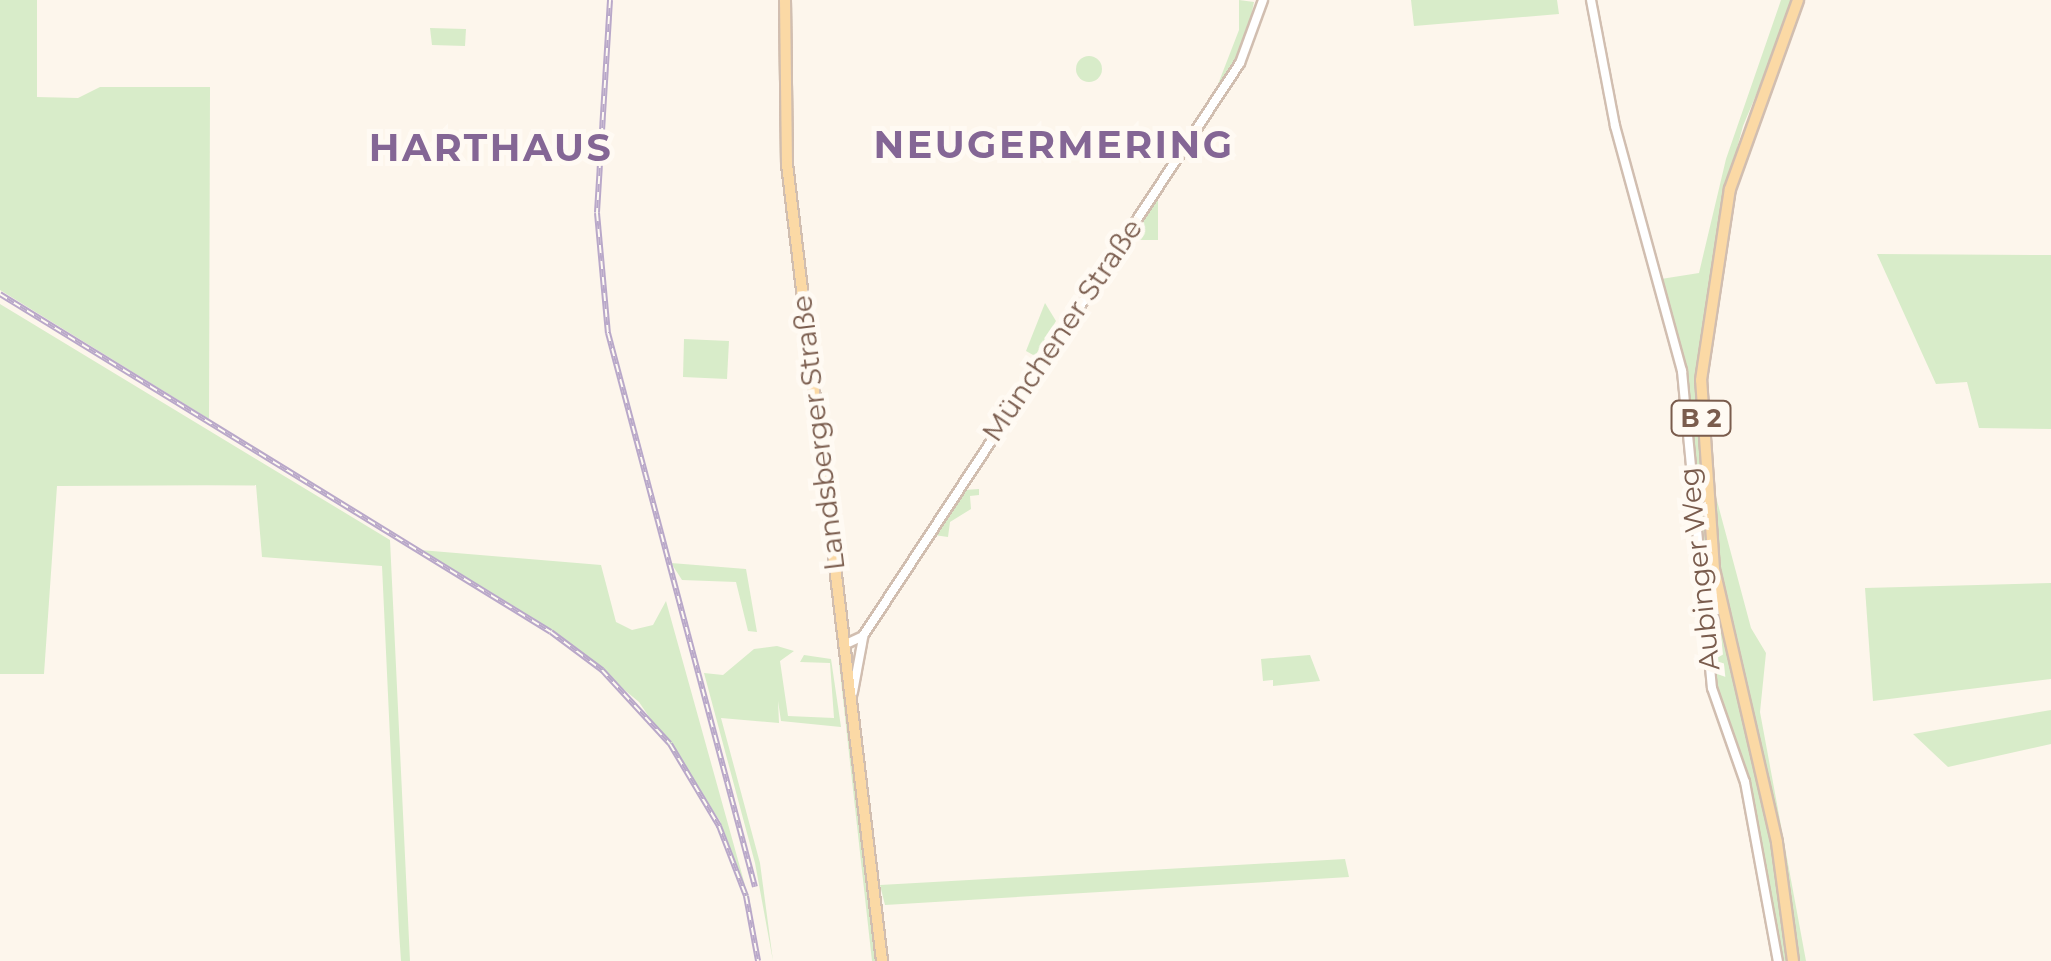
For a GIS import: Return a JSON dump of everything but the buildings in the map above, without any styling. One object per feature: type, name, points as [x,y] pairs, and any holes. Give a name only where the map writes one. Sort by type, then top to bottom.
[{"type":"main road","name":"Landsberger Straße","points":[[785,0],[787,164],[882,961]]},
{"type":"main road","name":"B 2","points":[[1793,961],[1777,842],[1714,569],[1701,380],[1730,188],[1798,0]]},
{"type":"street","name":"Münchener Straße","points":[[863,636],[1240,63],[1262,0]]},
{"type":"street","name":"Aubinger Weg","points":[[1590,0],[1616,126],[1682,370],[1712,688],[1745,782],[1778,961]]},
{"type":"street","points":[[844,645],[863,636]]},
{"type":"street","points":[[852,702],[863,636]]},
{"type":"green space","points":[[0,0],[37,0],[37,97],[78,98],[100,87],[210,87],[209,419],[0,290]]},
{"type":"green space","points":[[1239,0],[1254,2],[1245,45],[1215,97],[1150,189],[1215,92],[1239,30]]},
{"type":"green space","points":[[1411,0],[1557,0],[1559,14],[1414,26]]},
{"type":"green space","points":[[1781,0],[1796,0],[1743,126],[1719,215],[1699,351],[1698,436],[1715,590],[1772,828],[1789,961],[1781,961],[1745,769],[1717,689],[1691,483],[1686,379],[1661,279],[1699,273],[1726,159]]},
{"type":"green space","points":[[430,28],[466,29],[465,46],[432,45]]},
{"type":"green space","points":[[1089,56],[1098,60],[1102,69],[1098,78],[1089,82],[1080,78],[1076,69],[1080,60]]},
{"type":"green space","points":[[1158,196],[1158,240],[1130,240],[1139,226]]},
{"type":"green space","points":[[1877,254],[2051,255],[2051,429],[1979,428],[1967,382],[1936,384]]},
{"type":"green space","points":[[1045,303],[1056,321],[1035,356],[1026,351]]},
{"type":"green space","points":[[0,304],[390,540],[410,961],[401,961],[382,566],[262,557],[256,485],[57,486],[44,674],[0,674]]},
{"type":"green space","points":[[684,339],[729,341],[727,379],[683,377]]},
{"type":"green space","points":[[979,489],[979,495],[970,496],[971,509],[950,522],[948,537],[934,535],[964,490]]},
{"type":"green space","points":[[1716,497],[1751,628],[1766,653],[1760,712],[1806,961],[1798,961],[1774,801],[1724,596],[1709,499]]},
{"type":"green space","points":[[420,550],[601,565],[616,622],[632,630],[653,625],[666,601],[753,914],[720,821],[639,702],[552,630]]},
{"type":"green space","points":[[671,563],[746,569],[757,632],[748,631],[736,582],[682,580]]},
{"type":"green space","points":[[2051,583],[2051,679],[1873,701],[1865,588]]},
{"type":"green space","points":[[777,646],[794,651],[780,661],[788,716],[834,718],[830,663],[800,662],[804,655],[831,659],[841,727],[781,721],[778,701],[779,723],[721,718],[760,863],[773,961],[755,863],[704,673],[723,675],[754,649]]},
{"type":"green space","points":[[1310,655],[1320,681],[1273,686],[1273,680],[1263,681],[1261,659]]},
{"type":"green space","points":[[841,663],[877,961],[872,961]]},
{"type":"green space","points":[[2051,710],[2051,744],[1948,767],[1913,734]]},
{"type":"green space","points":[[1345,859],[1349,877],[885,905],[880,885]]},
{"type":"railway","points":[[610,0],[597,213],[608,333],[755,887]]},
{"type":"railway","points":[[0,294],[551,632],[602,670],[670,744],[719,826],[746,896],[758,961]]},
{"type":"district","name":"NEUGERMERING","points":[[1054,145]]},
{"type":"district","name":"HARTHAUS","points":[[491,148]]}]
